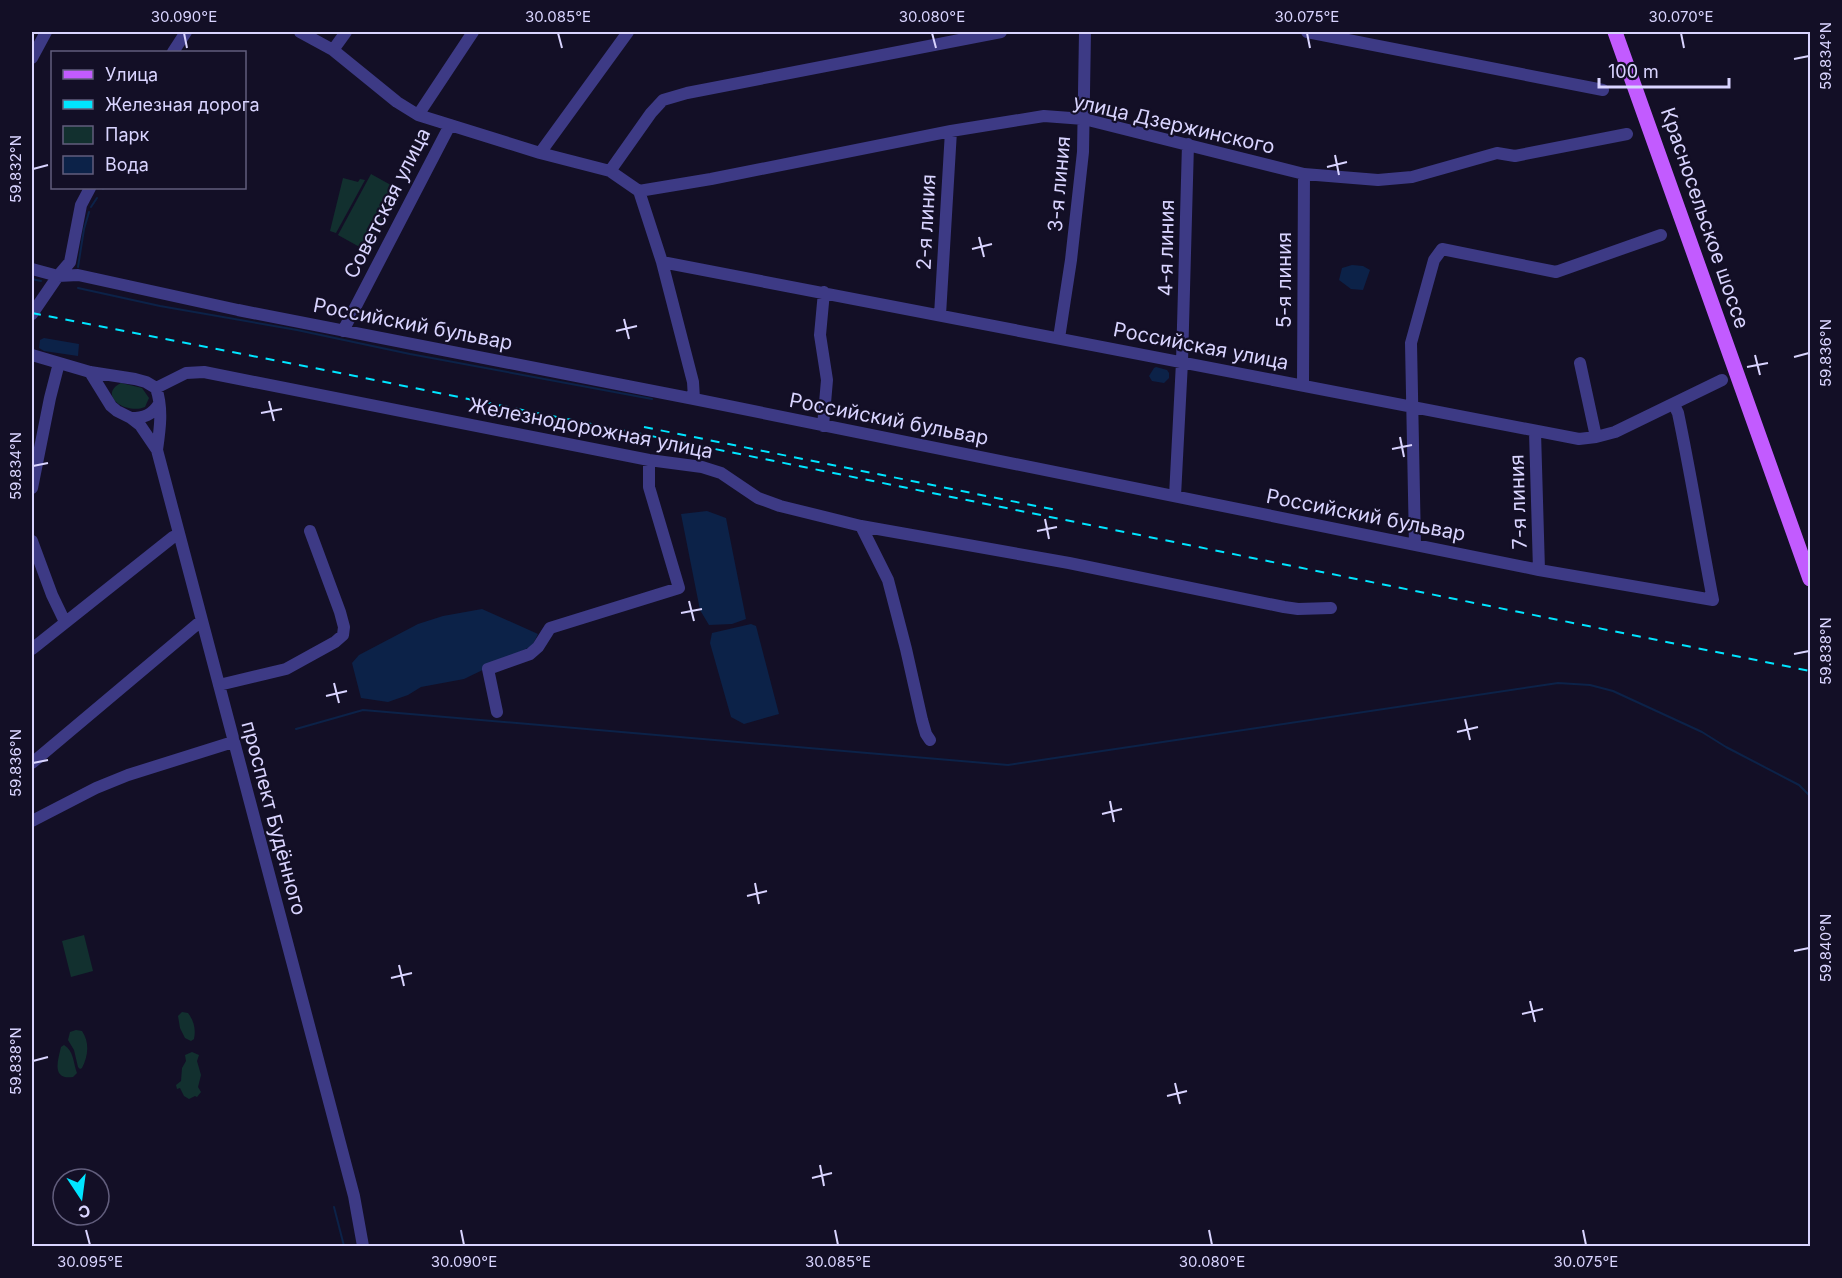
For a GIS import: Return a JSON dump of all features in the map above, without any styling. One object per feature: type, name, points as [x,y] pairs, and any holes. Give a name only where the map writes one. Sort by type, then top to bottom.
[{"type":"main road","name":"Красносельское шоссе","points":[[1615,32],[1651,127],[1810,579]]},
{"type":"street","points":[[32,58],[46,32]]},
{"type":"street","points":[[174,51],[186,32]]},
{"type":"street","points":[[300,32],[333,50],[397,102],[418,115],[540,153],[610,171],[639,191],[663,262],[693,382],[694,399]]},
{"type":"street","points":[[333,50],[346,32]]},
{"type":"street","points":[[418,115],[473,32]]},
{"type":"street","points":[[540,153],[628,32]]},
{"type":"street","points":[[610,171],[651,113],[663,100],[687,93],[1001,32]]},
{"type":"street","name":"3-я линия","points":[[1059,338],[1071,260],[1083,152],[1085,32]]},
{"type":"street","points":[[1307,32],[1603,90]]},
{"type":"street","name":"улица Дзержинского","points":[[639,191],[711,180],[951,131],[1044,116],[1084,119],[1304,174],[1378,180],[1412,177],[1497,153],[1515,156],[1627,134]]},
{"type":"street","name":"Советская улица","points":[[343,331],[450,125]]},
{"type":"street","name":"2-я линия","points":[[940,315],[951,131]]},
{"type":"street","name":"4-я линия","points":[[1175,496],[1182,362],[1188,144]]},
{"type":"street","name":"5-я линия","points":[[1303,385],[1304,174]]},
{"type":"street","points":[[32,314],[70,262],[81,205],[89,189]]},
{"type":"street","points":[[1415,545],[1411,343],[1434,260],[1442,249],[1556,272],[1662,235]]},
{"type":"street","name":"Российская улица","points":[[663,262],[1580,439],[1596,438],[1615,432],[1722,380]]},
{"type":"street","name":"Российский бульвар","points":[[32,269],[58,276],[78,275],[238,310],[694,399],[1539,570],[1713,600],[1697,520],[1690,467],[1678,412],[1674,405]]},
{"type":"street","points":[[823,426],[827,380],[820,335],[824,292]]},
{"type":"street","points":[[32,355],[90,372],[146,382],[156,388],[159,404],[148,416],[131,417],[115,409],[90,372]]},
{"type":"street","points":[[32,488],[59,363]]},
{"type":"street","points":[[1580,363],[1596,438]]},
{"type":"street","name":"Железнодорожная улица","points":[[156,388],[186,373],[204,372],[649,460],[702,467],[721,473],[758,498],[780,506],[861,526],[1069,563],[1284,607],[1331,608]]},
{"type":"street","points":[[106,396],[111,384],[121,376]]},
{"type":"street","name":"проспект Будённого","points":[[157,450],[159,404]]},
{"type":"street","name":"проспект Будённого","points":[[131,417],[147,434],[157,450],[354,1196],[370,1246]]},
{"type":"street","name":"7-я линия","points":[[1535,432],[1539,570]]},
{"type":"street","points":[[497,712],[488,669],[530,654],[538,647],[550,628],[679,588],[649,487],[649,460]]},
{"type":"street","points":[[861,526],[888,580],[922,720],[930,740]]},
{"type":"street","points":[[219,685],[286,669],[335,642],[343,635],[344,627],[340,612],[310,531]]},
{"type":"street","points":[[32,649],[173,537],[179,535]]},
{"type":"street","points":[[32,541],[52,596],[65,621]]},
{"type":"street","points":[[32,763],[201,621]]},
{"type":"street","points":[[32,821],[96,788],[128,775],[233,742]]},
{"type":"street","name":"проспект Будённого","points":[[354,1196],[363,1246]]},
{"type":"green space","points":[[371,174],[398,189],[365,250],[338,235]]},
{"type":"green space","points":[[343,178],[358,182],[360,179],[365,180],[336,233],[330,231]]},
{"type":"green space","points":[[121,383],[142,388],[149,398],[145,407],[130,408],[123,406],[113,398],[114,388]]},
{"type":"green space","points":[[84,935],[93,971],[71,977],[62,941]]},
{"type":"green space","points":[[182,1012],[188,1013],[195,1028],[194,1039],[191,1041],[185,1038],[180,1028],[178,1016]]},
{"type":"green space","points":[[82,1031],[87,1045],[86,1059],[80,1069],[68,1040],[70,1032]]},
{"type":"green space","points":[[64,1045],[73,1057],[77,1073],[73,1077],[66,1077],[59,1072],[61,1047]]},
{"type":"green space","points":[[192,1052],[199,1055],[197,1061],[201,1075],[198,1087],[201,1092],[197,1097],[189,1099],[184,1096],[180,1088],[177,1089],[176,1085],[181,1081],[182,1068],[186,1061],[185,1055]]},
{"type":"water","points":[[1352,265],[1363,266],[1370,270],[1363,290],[1351,289],[1339,280],[1342,268]]},
{"type":"water","points":[[44,338],[79,344],[78,356],[44,351],[39,348],[40,340]]},
{"type":"water","points":[[1156,367],[1167,370],[1169,373],[1169,378],[1164,383],[1152,381],[1149,376]]},
{"type":"water","points":[[707,511],[726,518],[746,619],[732,624],[709,625],[700,610],[681,514]]},
{"type":"water","points":[[482,609],[538,634],[532,646],[464,679],[421,687],[408,695],[388,702],[361,698],[352,663],[359,655],[418,624],[443,616]]},
{"type":"water","points":[[751,624],[756,626],[779,714],[744,724],[731,717],[710,643],[712,633]]},
{"type":"waterway","points":[[91,207],[97,198]]},
{"type":"waterway","points":[[78,267],[89,212]]},
{"type":"waterway","points":[[32,279],[41,281]]},
{"type":"waterway","points":[[78,288],[160,306],[297,330],[410,354],[652,399]]},
{"type":"waterway","points":[[296,729],[363,710],[1008,765],[1558,683],[1590,685],[1613,691],[1702,732],[1799,785],[1810,796]]},
{"type":"waterway","points":[[334,1207],[344,1246]]},
{"type":"railway","points":[[32,313],[355,376],[1810,671]]},
{"type":"railway","points":[[644,427],[1056,510]]}]
